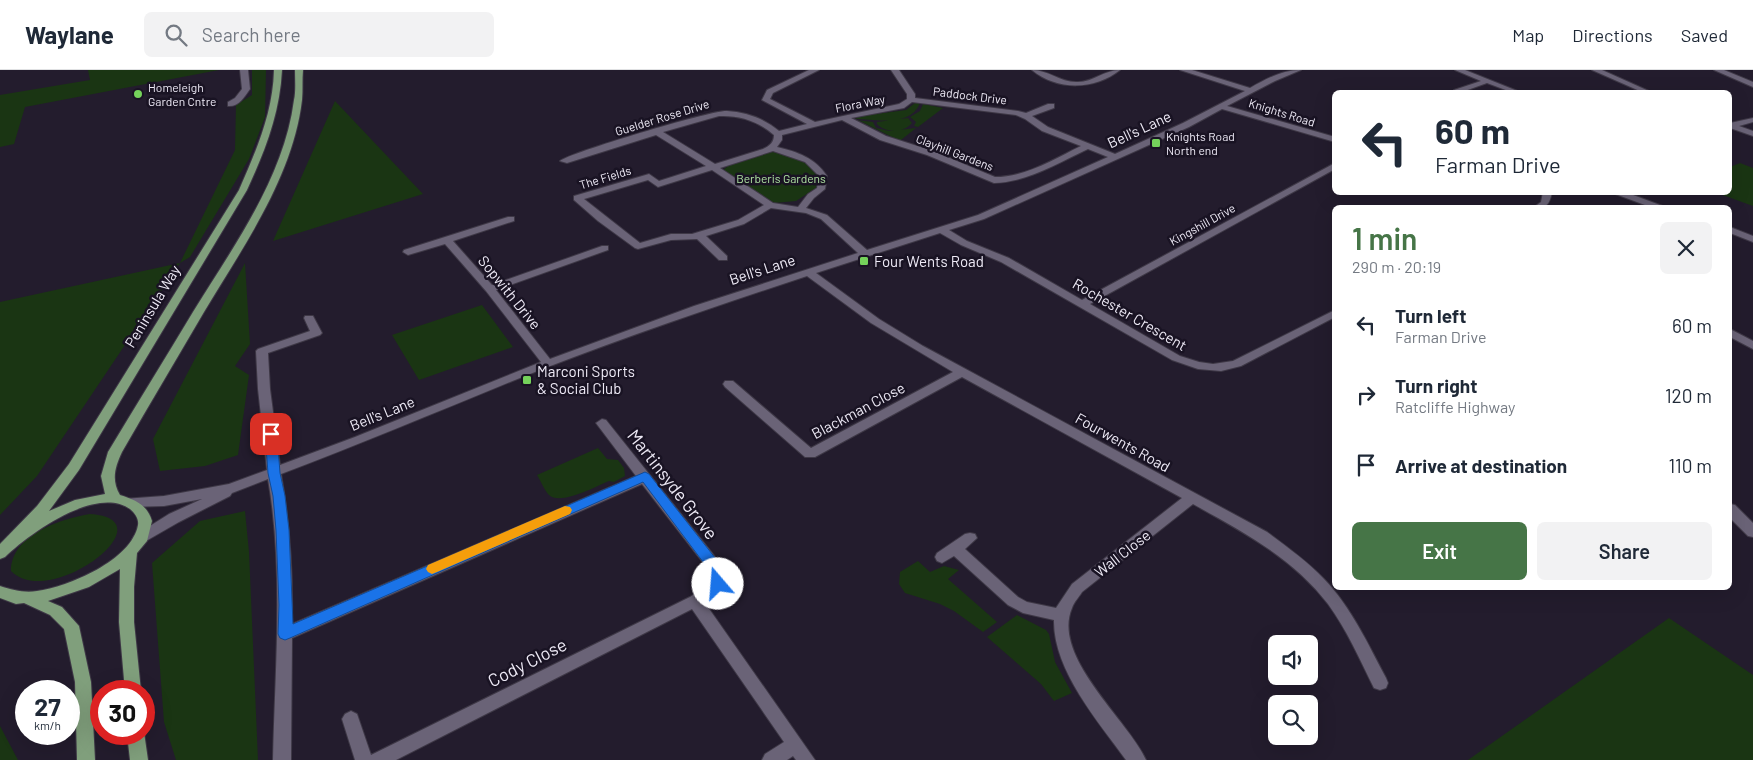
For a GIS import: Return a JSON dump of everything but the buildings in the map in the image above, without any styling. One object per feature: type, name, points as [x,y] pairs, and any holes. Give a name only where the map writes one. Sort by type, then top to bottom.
[{"type":"main road","name":"Peninsula Way","points":[[14,538],[42,510],[74,467],[243,190],[262,147],[272,116],[278,84],[278,70]]},
{"type":"main road","points":[[26,598],[71,589],[95,578],[130,554],[140,540],[145,528],[145,519],[140,509],[122,501],[111,493],[106,477],[115,452],[253,221],[273,179],[288,143],[296,114],[300,83],[299,70]]},
{"type":"main road","points":[[0,553],[14,538],[47,516],[70,507],[92,502],[122,501]]},
{"type":"main road","points":[[130,554],[125,579],[125,596],[132,680]]},
{"type":"main road","points":[[1,594],[26,598],[56,611],[71,626],[83,682],[86,760]]},
{"type":"main road","points":[[137,745],[139,760]]},
{"type":"street","points":[[230,104],[238,100],[246,88],[244,70]]},
{"type":"street","points":[[815,70],[770,92],[766,100],[815,125]]},
{"type":"street","name":"Flora Way","points":[[778,134],[843,117],[900,106],[911,100],[911,94],[895,70]]},
{"type":"street","points":[[1036,70],[1068,83],[1080,85],[1116,70]]},
{"type":"street","points":[[1184,70],[1250,90]]},
{"type":"street","name":"Bell's Lane","points":[[122,501],[164,501],[230,488],[274,473],[548,364],[698,308],[981,217],[1115,158],[1223,107],[1272,79],[1297,70]]},
{"type":"street","points":[[1459,70],[1511,90]]},
{"type":"street","points":[[1596,70],[1643,90]]},
{"type":"street","points":[[1718,70],[1753,85]]},
{"type":"street","points":[[1462,90],[1488,81]]},
{"type":"street","name":"Paddock Drive","points":[[911,100],[999,109],[1026,116],[1046,130],[1115,158]]},
{"type":"street","name":"Paddock Drive","points":[[1026,116],[1051,106]]},
{"type":"street","name":"Knights Road","points":[[1223,107],[1332,139]]},
{"type":"street","name":"Guelder Rose Drive","points":[[564,161],[710,115],[726,113],[760,123],[778,134]]},
{"type":"street","name":"Clayhill Gardens","points":[[843,117],[883,138],[930,153],[994,180],[1004,181],[1020,176],[1088,146]]},
{"type":"street","points":[[1732,125],[1753,120]]},
{"type":"street","points":[[1732,126],[1753,134]]},
{"type":"street","points":[[657,132],[770,205],[800,210],[824,217],[865,254]]},
{"type":"street","points":[[715,168],[772,148],[778,140],[778,134]]},
{"type":"street","points":[[772,148],[804,159],[817,167],[823,176],[822,189],[812,196],[800,210]]},
{"type":"street","name":"The Fields","points":[[715,168],[658,184],[649,177],[577,198],[600,219],[638,246],[671,237],[699,235],[743,222],[770,205]]},
{"type":"street","name":"Kingshill Drive","points":[[1082,304],[1332,168]]},
{"type":"street","points":[[1621,195],[1654,205]]},
{"type":"street","points":[[408,252],[511,219]]},
{"type":"street","name":"Rochester Crescent","points":[[942,230],[964,243],[1005,260],[1176,358],[1198,367],[1208,368],[1237,364],[1332,315]]},
{"type":"street","points":[[1732,231],[1753,239]]},
{"type":"street","points":[[699,235],[723,258]]},
{"type":"street","name":"Sopwith Drive","points":[[447,240],[490,289],[548,364]]},
{"type":"street","points":[[490,289],[606,248]]},
{"type":"street","name":"Fourwents Road","points":[[807,272],[895,334],[1262,536],[1309,573],[1326,590],[1342,613],[1380,683]]},
{"type":"street","points":[[282,760],[286,605],[279,496],[274,473],[273,451],[264,389],[262,350],[316,333],[309,318]]},
{"type":"street","points":[[1732,333],[1753,346]]},
{"type":"street","name":"Blackman Close","points":[[730,384],[810,454],[962,372]]},
{"type":"street","name":"Martinsyde Grove","points":[[602,423],[715,567],[719,578],[718,584],[711,592],[695,601]]},
{"type":"street","points":[[285,634],[645,477]]},
{"type":"street","name":"Bell's Lane","points":[[140,540],[182,514],[219,497],[230,488]]},
{"type":"street","name":"Wall Close","points":[[1062,615],[1065,604],[1077,588],[1192,498]]},
{"type":"street","points":[[1732,511],[1750,526]]},
{"type":"street","points":[[970,538],[948,553],[1013,601],[1024,606],[1062,615],[1065,645],[1078,677],[1137,760]]},
{"type":"street","points":[[695,601],[806,760]]},
{"type":"street","name":"Cody Close","points":[[378,760],[695,601]]},
{"type":"street","points":[[351,719],[364,760]]},
{"type":"street","points":[[771,760],[795,745]]},
{"type":"green space","points":[[88,70],[219,70],[25,107],[14,144],[0,147],[0,95],[90,80]]},
{"type":"green space","points":[[252,70],[266,70],[265,117],[249,159],[190,257],[180,263],[235,150],[236,105],[252,95]]},
{"type":"green space","points":[[335,101],[423,194],[273,241]]},
{"type":"green space","points":[[915,103],[920,103],[915,111],[900,119],[882,121],[855,119],[861,116],[906,110]]},
{"type":"green space","points":[[923,104],[943,108],[918,127],[914,126],[916,122],[910,117],[920,111]]},
{"type":"green space","points":[[908,118],[912,123],[909,126],[895,131],[885,129],[877,124],[877,122]]},
{"type":"green space","points":[[855,120],[873,122],[876,128],[889,131],[916,128],[901,140],[902,142]]},
{"type":"green space","name":"Berberis Gardens","points":[[771,152],[785,154],[805,161],[815,170],[818,176],[815,178],[815,184],[819,186],[796,201],[774,203],[723,170],[728,166]]},
{"type":"green space","points":[[1740,163],[1753,168],[1753,206],[1723,195],[1732,195],[1732,166]]},
{"type":"green space","points":[[180,263],[37,476],[0,515],[0,302]]},
{"type":"green space","points":[[245,263],[250,344],[235,366],[249,375],[238,455],[205,466],[160,471],[153,439]]},
{"type":"green space","points":[[482,305],[513,347],[419,380],[392,335]]},
{"type":"green space","points":[[598,448],[607,459],[618,460],[624,468],[625,476],[614,482],[609,481],[570,497],[554,498],[549,495],[537,475]]},
{"type":"green space","points":[[245,511],[249,552],[258,760],[176,760],[164,722],[152,563],[200,521]]},
{"type":"green space","points":[[90,514],[111,520],[117,531],[111,545],[96,559],[74,572],[51,580],[29,580],[11,571],[13,558],[28,538],[52,525]]},
{"type":"green space","points":[[918,561],[930,572],[944,566],[959,570],[948,579],[997,622],[983,632],[954,611],[940,604],[905,593],[899,584],[900,572]]},
{"type":"green space","points":[[1017,615],[1046,630],[1049,634],[1055,662],[1072,693],[1054,701],[1041,684],[987,637]]},
{"type":"green space","points":[[1669,618],[1753,675],[1753,760],[1468,760]]},
{"type":"green space","points":[[0,726],[18,760],[0,760]]},
{"type":"slow traffic","points":[[432,569],[565,510]]},
{"type":"place","name":"Homeleigh Garden Cntre","points":[[138,94]]},
{"type":"place","name":"Knights Road North end","points":[[1156,143]]},
{"type":"place","name":"Four Wents Road","points":[[864,261]]},
{"type":"place","name":"Marconi Sports & Social Club","points":[[527,380]]},
{"type":"route","points":[[271,434],[275,484],[279,496],[282,530],[286,605],[285,634],[544,519],[645,477],[715,567],[719,578],[718,584]]}]
